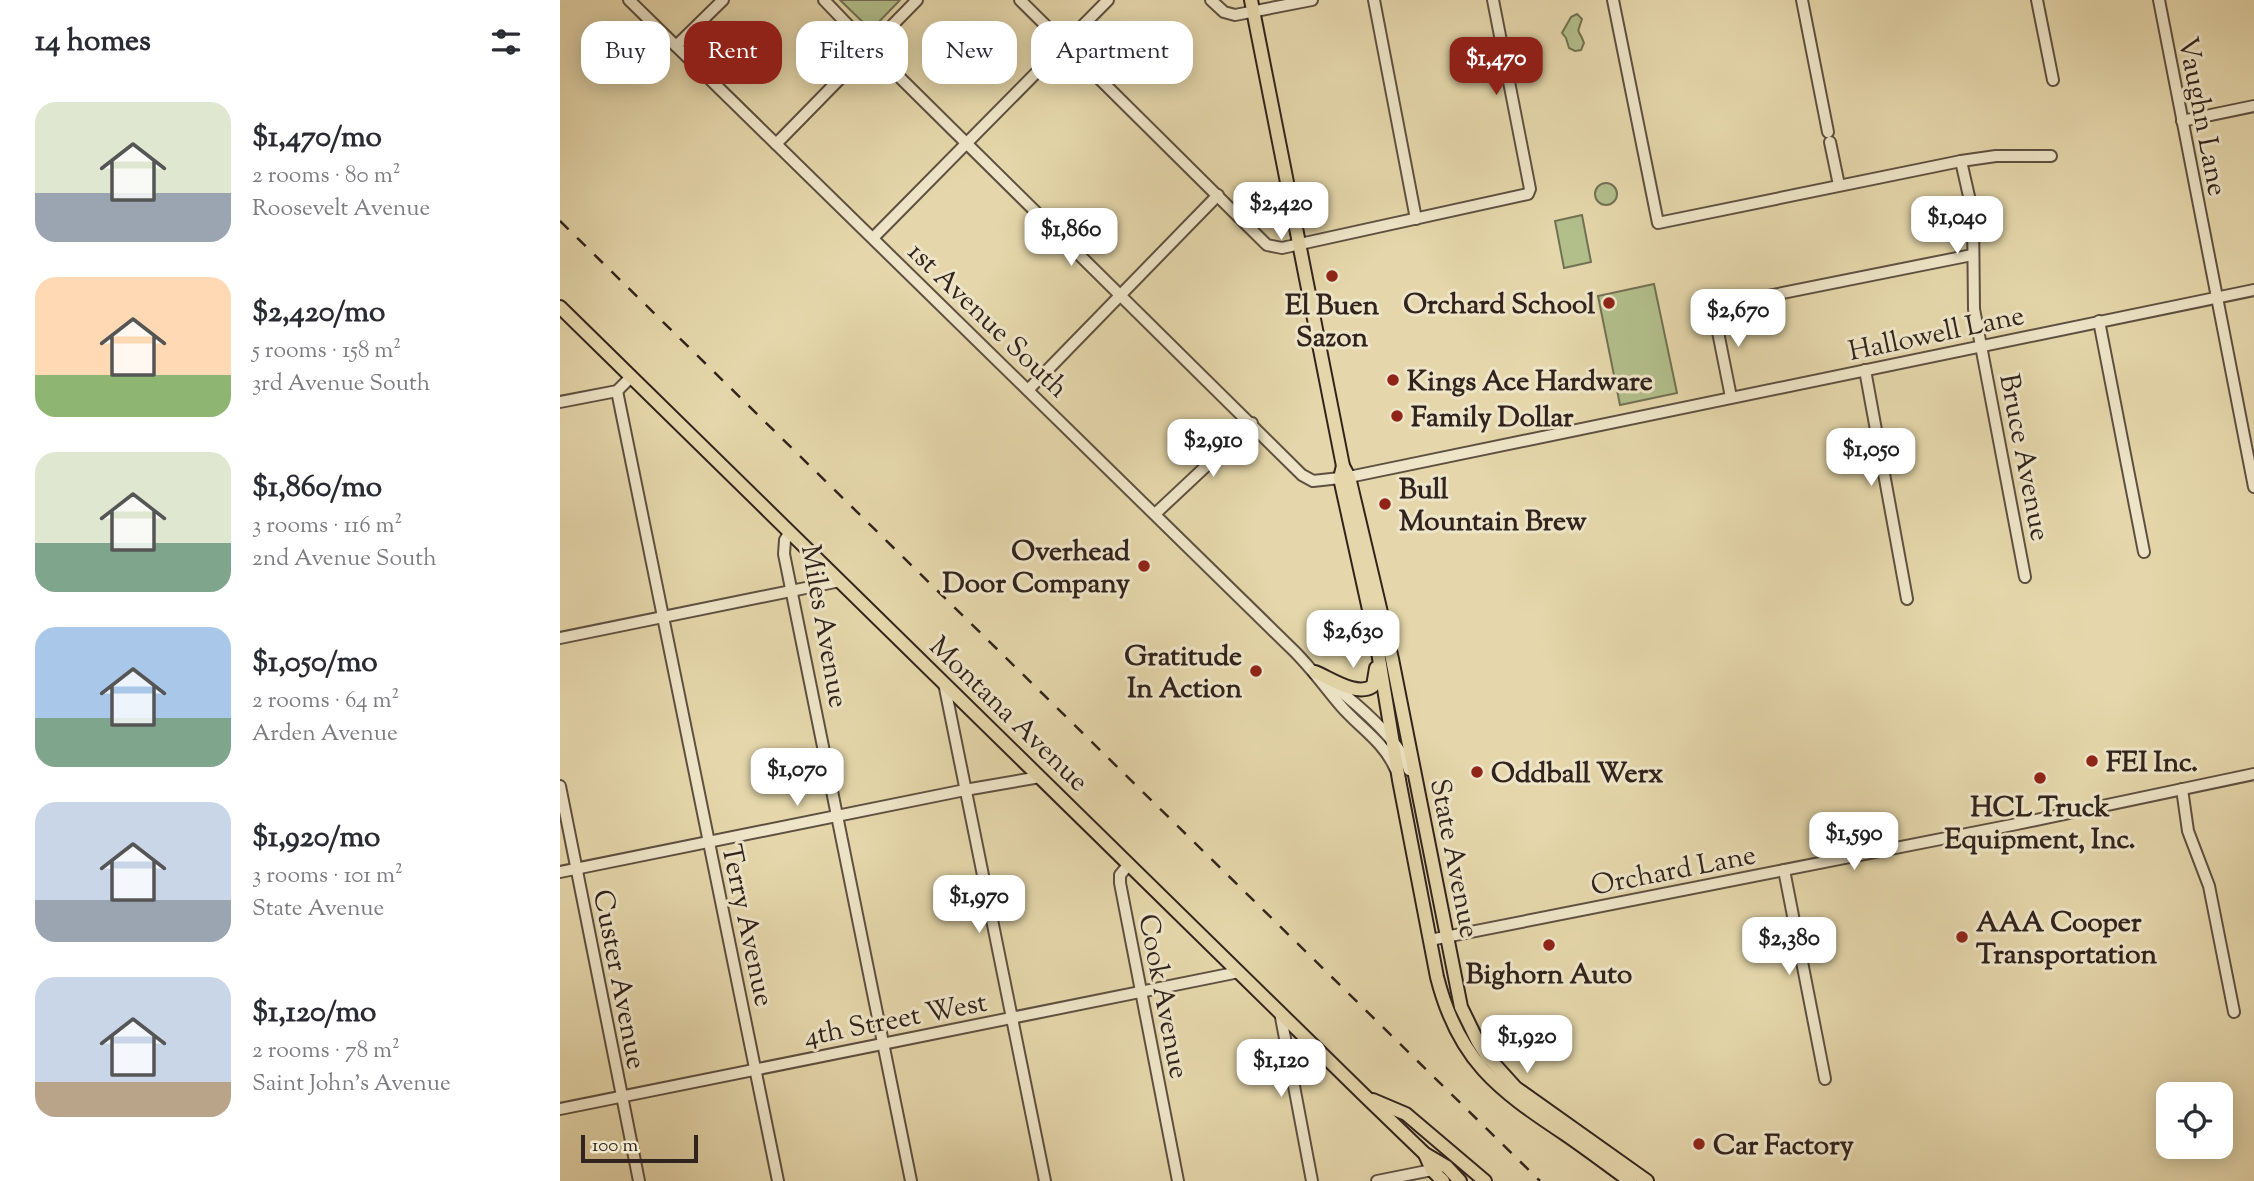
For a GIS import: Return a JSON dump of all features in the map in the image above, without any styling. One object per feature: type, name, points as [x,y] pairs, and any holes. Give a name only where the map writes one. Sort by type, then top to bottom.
[{"type":"main road","name":"State Avenue","points":[[1252,6],[1377,646],[1392,741],[1441,993],[1451,1019],[1469,1052],[1486,1074],[1527,1110],[1630,1181]]},
{"type":"main road","name":"Montana Avenue","points":[[560,307],[1364,1095],[1425,1154],[1447,1167],[1460,1181]]},
{"type":"main road","name":"State Avenue","points":[[1344,474],[1392,659],[1461,1007],[1477,1040],[1501,1073],[1531,1100],[1647,1181]]},
{"type":"main road","points":[[1315,672],[1361,691],[1370,689],[1375,680],[1377,646]]},
{"type":"main road","points":[[1364,1095],[1406,1114],[1485,1181]]},
{"type":"main road","name":"Montana Avenue","points":[[1425,1154],[1432,1170],[1443,1181]]},
{"type":"street","name":"1st Avenue South","points":[[629,0],[1315,672],[1345,695],[1392,741],[1406,759],[1430,856]]},
{"type":"street","points":[[676,46],[723,0]]},
{"type":"street","name":"Hallowell Lane","points":[[824,0],[844,21]]},
{"type":"street","points":[[896,21],[917,0]]},
{"type":"street","points":[[1020,0],[1041,21]]},
{"type":"street","points":[[1087,21],[1108,0]]},
{"type":"street","points":[[1210,0],[1230,14],[1252,6],[1312,0]]},
{"type":"street","points":[[1374,0],[1416,219]]},
{"type":"street","points":[[1105,84],[1267,245],[1282,248],[1524,196],[1530,189],[1493,0]]},
{"type":"street","points":[[1613,0],[1658,223],[1961,161],[1996,156],[2051,156]]},
{"type":"street","points":[[1802,0],[1839,185]]},
{"type":"street","points":[[2037,0],[2053,80]]},
{"type":"street","name":"Vaughn Lane","points":[[2159,0],[2254,487]]},
{"type":"street","points":[[873,238],[1031,77]]},
{"type":"street","points":[[776,144],[835,84]]},
{"type":"street","name":"Hallowell Lane","points":[[906,84],[1303,475],[1313,481],[2254,290]]},
{"type":"street","points":[[2182,121],[2254,106]]},
{"type":"street","name":"Bruce Avenue","points":[[1961,161],[1973,214],[1974,309],[2025,577]]},
{"type":"street","points":[[1028,390],[1218,195]]},
{"type":"street","points":[[1731,397],[1713,307],[1972,255]]},
{"type":"street","points":[[2099,321],[2144,552]]},
{"type":"street","points":[[1865,370],[1908,599]]},
{"type":"street","points":[[560,402],[617,391],[631,377]]},
{"type":"street","name":"Terry Avenue","points":[[617,391],[778,1181]]},
{"type":"street","points":[[1155,514],[1202,467],[1252,423]]},
{"type":"street","name":"Miles Avenue","points":[[790,532],[784,547],[792,592],[911,1181]]},
{"type":"street","points":[[560,638],[840,581]]},
{"type":"street","name":"1st Avenue South","points":[[1315,672],[1343,709],[1381,745],[1398,773]]},
{"type":"street","points":[[944,683],[1045,1181]]},
{"type":"street","name":"Orchard Lane","points":[[1430,940],[2254,774]]},
{"type":"street","points":[[560,872],[1040,777]]},
{"type":"street","name":"Custer Avenue","points":[[560,786],[639,1181]]},
{"type":"street","points":[[2182,789],[2188,831],[2209,886],[2234,1012]]},
{"type":"street","name":"Cook Avenue","points":[[1129,864],[1120,875],[1120,883],[1178,1181]]},
{"type":"street","points":[[1784,870],[1825,1079]]},
{"type":"street","name":"4th Street West","points":[[560,1109],[1239,972]]},
{"type":"street","points":[[1280,1012],[1312,1181]]},
{"type":"street","points":[[1377,1181],[1447,1167]]},
{"type":"green space","points":[[840,0],[900,0],[880,21],[862,21]]},
{"type":"green space","points":[[1577,14],[1582,19],[1578,31],[1584,43],[1581,50],[1575,51],[1569,48],[1562,33],[1571,17]]},
{"type":"green space","points":[[1606,183],[1614,186],[1617,194],[1614,202],[1606,205],[1598,202],[1595,194],[1598,186]]},
{"type":"green space","points":[[1582,215],[1591,262],[1564,268],[1555,221]]},
{"type":"green space","points":[[1654,284],[1677,393],[1620,405],[1598,296]]},
{"type":"railway","points":[[560,221],[1540,1181]]},
{"type":"place","name":"El Buen Sazon","points":[[1332,276]]},
{"type":"place","name":"Orchard School","points":[[1609,303]]},
{"type":"place","name":"Kings Ace Hardware","points":[[1393,380]]},
{"type":"place","name":"Family Dollar","points":[[1397,416]]},
{"type":"place","name":"Bull Mountain Brew","points":[[1385,504]]},
{"type":"place","name":"Overhead Door Company","points":[[1144,566]]},
{"type":"place","name":"Gratitude In Action","points":[[1256,671]]},
{"type":"place","name":"FEI Inc.","points":[[2092,761]]},
{"type":"place","name":"Oddball Werx","points":[[1477,772]]},
{"type":"place","name":"HCL Truck Equipment, Inc.","points":[[2040,778]]},
{"type":"place","name":"AAA Cooper Transportation","points":[[1962,937]]},
{"type":"place","name":"Bighorn Auto","points":[[1549,945]]},
{"type":"place","name":"Car Factory","points":[[1699,1144]]}]
